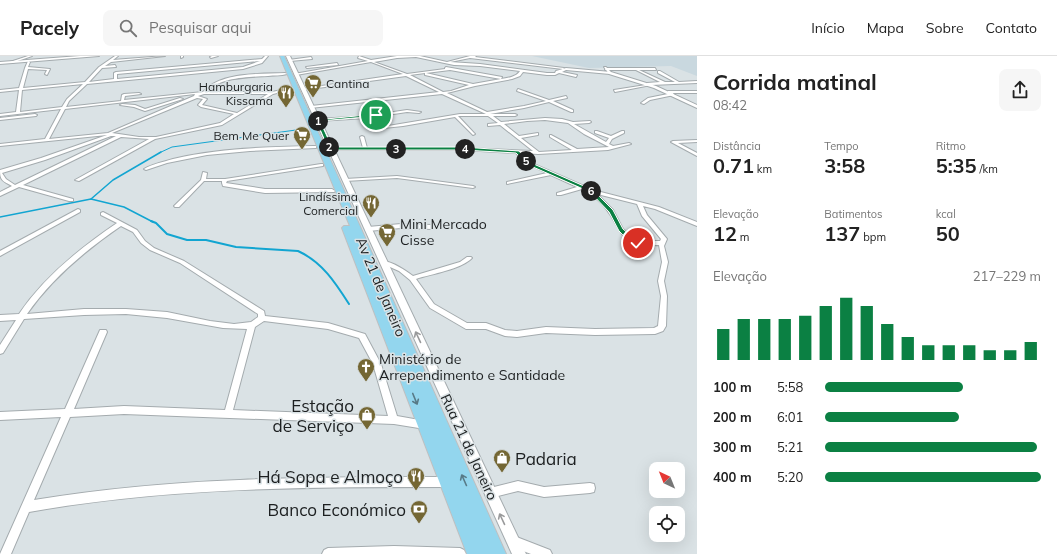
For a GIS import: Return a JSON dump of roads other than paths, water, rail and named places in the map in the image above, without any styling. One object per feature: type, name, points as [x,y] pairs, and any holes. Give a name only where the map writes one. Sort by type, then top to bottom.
[{"type":"main road","points":[[0,62],[88,56]]},
{"type":"main road","points":[[0,62],[29,62],[97,56]]},
{"type":"main road","name":"Rua 21 de Janeiro","points":[[278,56],[477,554]]},
{"type":"main road","name":"Rua 21 de Janeiro","points":[[282,56],[316,125]]},
{"type":"main road","name":"Av 21 de Janeiro","points":[[316,125],[496,554]]},
{"type":"street","points":[[11,62],[31,56]]},
{"type":"street","points":[[47,139],[71,97],[100,68],[117,56]]},
{"type":"street","points":[[111,61],[164,56]]},
{"type":"street","points":[[211,57],[217,56]]},
{"type":"street","points":[[0,91],[243,68],[264,60],[267,56]]},
{"type":"street","points":[[398,57],[402,56]]},
{"type":"street","points":[[307,67],[415,56],[446,62],[480,64],[522,71],[576,76]]},
{"type":"street","points":[[475,56],[446,62],[442,66],[450,69],[505,78]]},
{"type":"street","points":[[485,56],[509,62]]},
{"type":"street","points":[[359,57],[407,75],[469,106],[489,114],[538,154]]},
{"type":"street","points":[[470,57],[566,69],[655,69]]},
{"type":"street","points":[[289,58],[311,58]]},
{"type":"street","name":"Rua 21 de Janeiro","points":[[289,58],[311,107],[316,125],[330,148],[519,554]]},
{"type":"street","points":[[502,60],[506,58]]},
{"type":"street","points":[[115,80],[116,74],[118,73],[264,60]]},
{"type":"street","points":[[296,74],[375,60]]},
{"type":"street","points":[[18,112],[19,90],[29,62]]},
{"type":"street","points":[[558,63],[561,64],[558,68]]},
{"type":"street","points":[[100,68],[115,66]]},
{"type":"street","points":[[26,68],[49,69],[47,74]]},
{"type":"street","points":[[303,89],[450,69]]},
{"type":"street","points":[[556,74],[566,69]]},
{"type":"street","points":[[635,69],[665,83]]},
{"type":"street","points":[[607,70],[673,94],[697,107]]},
{"type":"street","points":[[311,107],[444,93],[473,85],[517,76],[522,71]]},
{"type":"street","points":[[659,72],[680,83]]},
{"type":"street","points":[[422,73],[473,85]]},
{"type":"street","points":[[71,200],[17,186],[4,180],[0,173],[110,134],[204,93],[206,89],[216,82],[222,80],[285,74]]},
{"type":"street","points":[[615,91],[648,84],[697,82]]},
{"type":"street","points":[[0,115],[204,93],[272,93],[291,89]]},
{"type":"street","points":[[462,89],[467,91]]},
{"type":"street","points":[[518,90],[572,112]]},
{"type":"street","points":[[668,92],[697,92]]},
{"type":"street","points":[[0,145],[47,139],[110,134],[139,138],[156,138],[221,124],[272,93]]},
{"type":"street","points":[[122,102],[124,95],[139,94]]},
{"type":"street","points":[[643,103],[649,99],[673,94]]},
{"type":"street","points":[[112,103],[135,106],[145,110],[197,96],[205,99],[200,105],[202,106],[238,114]]},
{"type":"street","points":[[489,114],[566,97]]},
{"type":"street","points":[[508,106],[512,109]]},
{"type":"street","points":[[0,119],[28,116],[51,109]]},
{"type":"street","points":[[316,125],[367,116],[407,111],[419,112]]},
{"type":"street","points":[[384,127],[456,116],[489,114],[515,115]]},
{"type":"street","points":[[456,116],[473,134]]},
{"type":"street","points":[[489,125],[531,119],[589,122]]},
{"type":"street","points":[[571,122],[571,124],[576,128],[613,148]]},
{"type":"street","points":[[596,132],[611,138]]},
{"type":"street","points":[[606,145],[611,138],[623,132]]},
{"type":"street","points":[[519,137],[537,134]]},
{"type":"street","points":[[0,194],[121,135]]},
{"type":"street","points":[[551,136],[577,151]]},
{"type":"street","points":[[362,137],[365,148]]},
{"type":"street","points":[[77,180],[156,138]]},
{"type":"street","points":[[697,141],[673,142],[697,156]]},
{"type":"street","points":[[330,148],[463,148],[538,154],[613,148],[629,144]]},
{"type":"street","points":[[146,169],[166,161],[185,157],[250,150],[314,147]]},
{"type":"street","points":[[517,152],[526,161],[550,174],[582,188],[669,212],[697,224]]},
{"type":"street","points":[[203,180],[225,180],[321,165]]},
{"type":"street","points":[[177,206],[203,180],[205,173]]},
{"type":"street","points":[[509,183],[550,174]]},
{"type":"street","points":[[345,180],[397,177],[473,187]]},
{"type":"street","points":[[225,180],[225,185],[248,190],[332,191]]},
{"type":"street","points":[[559,194],[582,188]]},
{"type":"street","points":[[591,191],[611,211],[621,230],[632,240],[638,243],[662,244]]},
{"type":"street","points":[[383,262],[401,270],[412,278],[430,304],[466,326],[486,326],[517,334],[546,330],[595,332],[655,331],[660,329],[662,326],[664,296],[661,281],[665,262],[661,246],[664,239],[644,215],[638,203]]},
{"type":"street","points":[[0,254],[78,211]]},
{"type":"street","points":[[103,214],[138,234],[146,244],[167,256],[182,262],[261,314],[262,318]]},
{"type":"street","points":[[0,351],[39,293],[70,261],[121,223]]},
{"type":"street","points":[[368,229],[402,226],[432,227]]},
{"type":"street","points":[[412,278],[457,264],[469,258]]},
{"type":"street","points":[[0,318],[151,312],[230,326],[252,326]]},
{"type":"street","points":[[228,414],[252,326],[262,318],[328,326],[362,336],[377,364],[394,420]]},
{"type":"street","points":[[5,554],[104,332]]},
{"type":"street","points":[[0,416],[124,410],[394,420],[425,425]]},
{"type":"street","points":[[26,507],[95,496],[224,486],[292,483],[448,482]]},
{"type":"street","points":[[490,493],[518,486],[544,492],[590,488]]},
{"type":"street","points":[[513,542],[546,554]]},
{"type":"street","points":[[328,554],[460,554]]},
{"type":"waterway","points":[[160,152],[172,147],[296,130]]},
{"type":"waterway","points":[[91,199],[113,180],[160,152]]},
{"type":"waterway","points":[[0,217],[91,199]]},
{"type":"waterway","points":[[91,199],[124,207],[151,221]]},
{"type":"waterway","points":[[151,221],[156,223],[167,234],[187,240],[206,240],[236,247],[298,251],[314,261],[327,273],[349,304]]},
{"type":"place","name":"Cantina","points":[[313,98]]},
{"type":"place","name":"Hamburgaria Kissama","points":[[286,108]]},
{"type":"place","name":"Bem Me Quer","points":[[302,150]]},
{"type":"place","name":"Lindíssima Comercial","points":[[371,218]]},
{"type":"place","name":"Mini Mercado Cisse","points":[[387,247]]},
{"type":"place","name":"Ministério de Arrependimento e Santidade","points":[[366,382]]},
{"type":"place","name":"Estação de Serviço","points":[[367,430]]},
{"type":"place","name":"Padaria","points":[[502,473]]},
{"type":"place","name":"Há Sopa e Almoço","points":[[416,491]]},
{"type":"place","name":"Banco Económico","points":[[419,524]]}]
